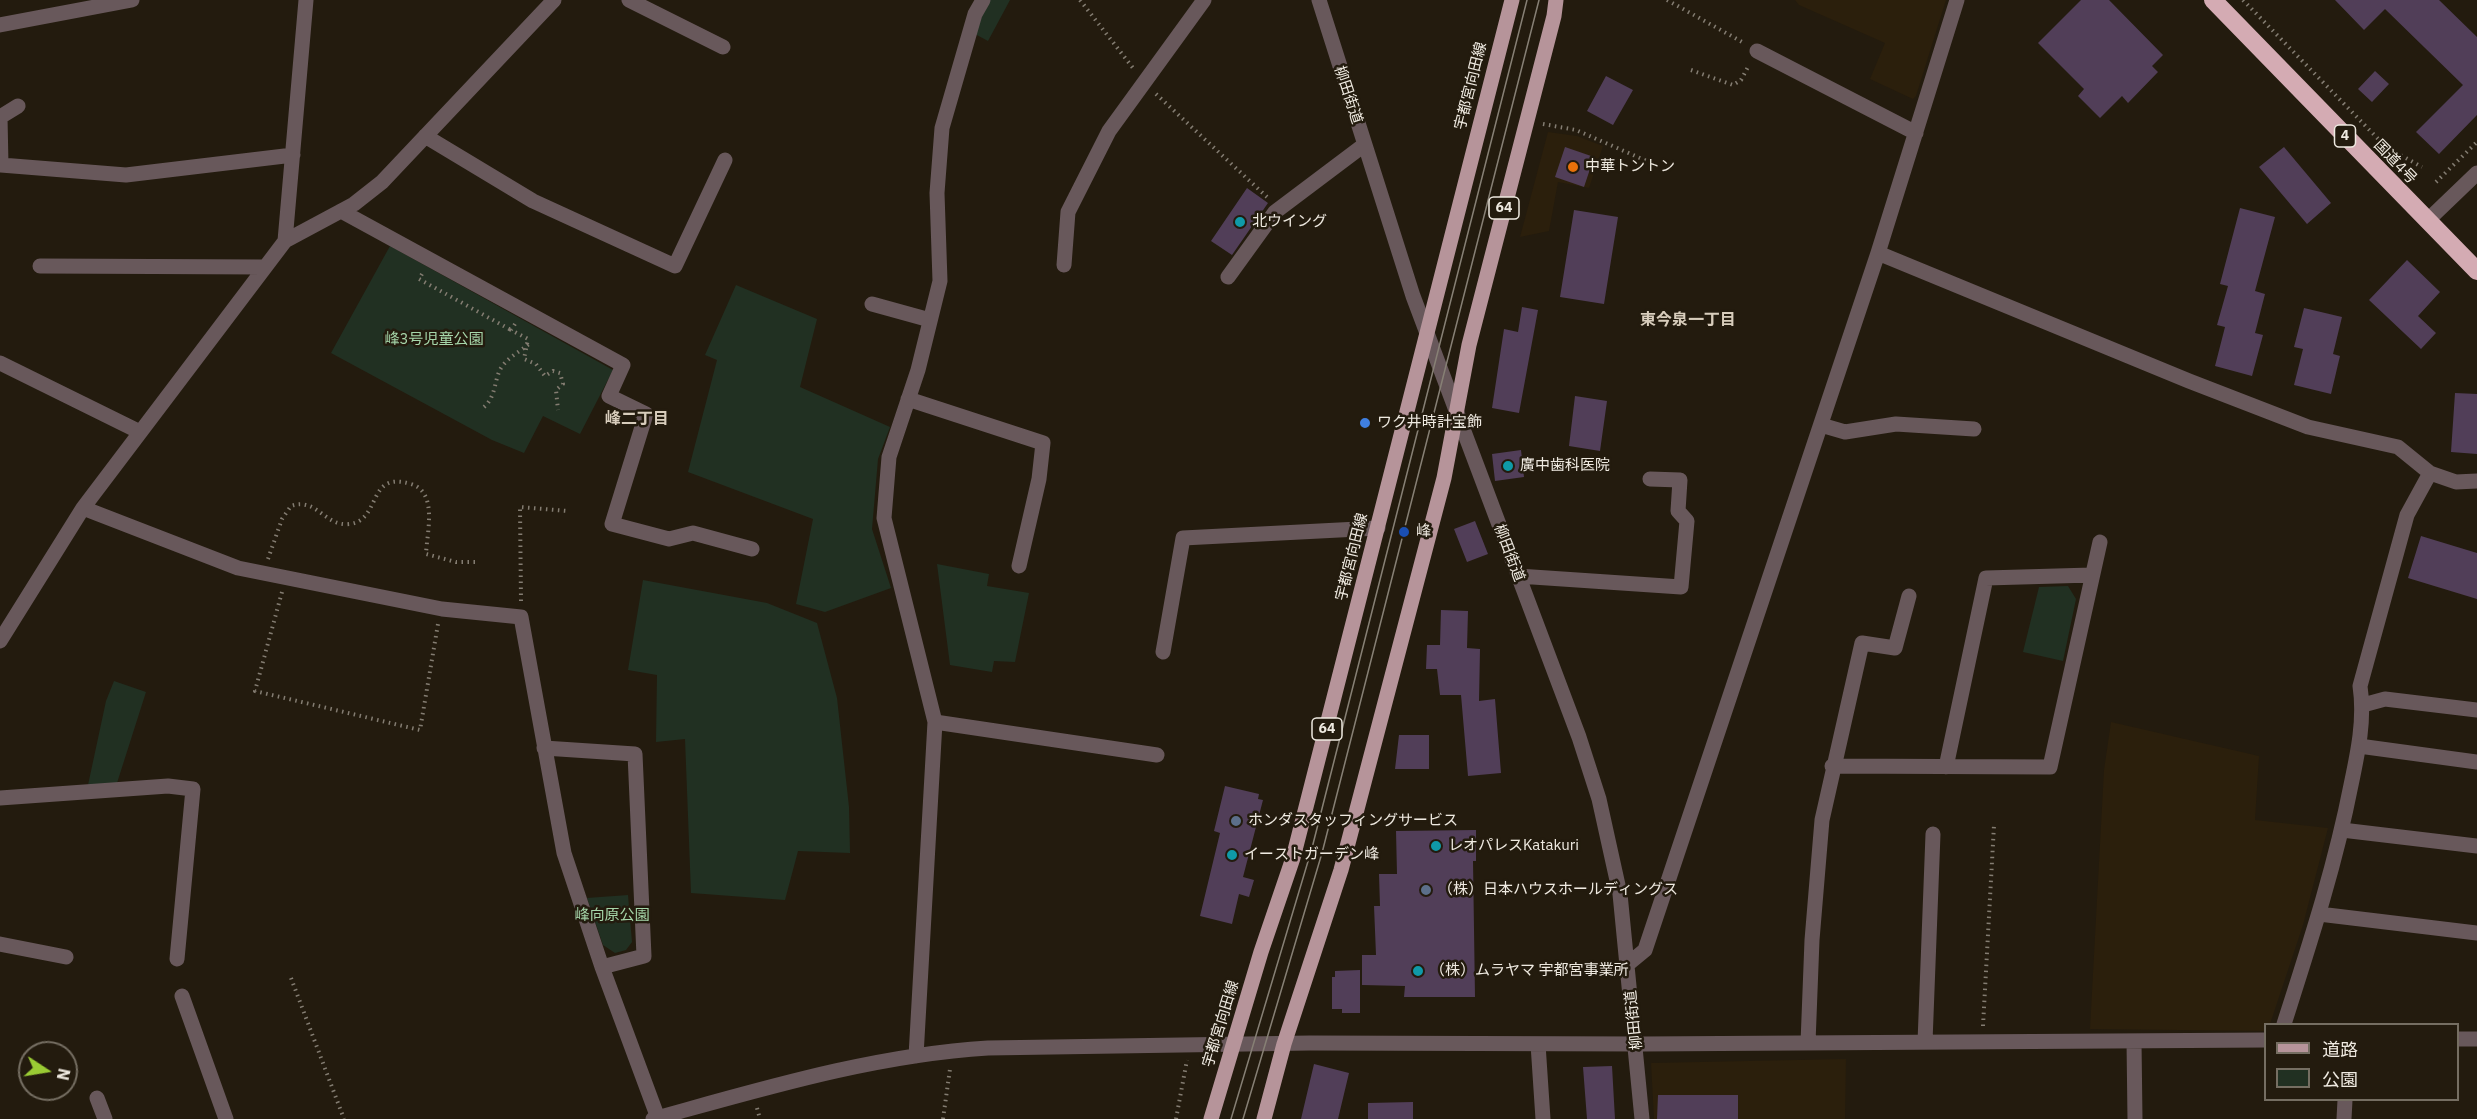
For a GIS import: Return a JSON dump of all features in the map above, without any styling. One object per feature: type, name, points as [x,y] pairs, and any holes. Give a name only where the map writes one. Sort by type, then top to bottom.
[{"type":"highway","name":"国道4号","points":[[2213,0],[2477,271]]},
{"type":"main road","name":"64","points":[[1264,1119],[1284,1044],[1341,870],[1444,478],[1469,345],[1556,0]]},
{"type":"main road","name":"宇都宮向田線","points":[[1211,1119],[1260,952],[1293,858],[1510,4]]},
{"type":"street","points":[[0,25],[132,0]]},
{"type":"street","points":[[285,241],[306,0]]},
{"type":"street","points":[[2,634],[83,508],[285,241],[341,211],[382,182],[554,0]]},
{"type":"street","points":[[629,0],[723,47]]},
{"type":"street","points":[[916,1056],[935,722],[884,518],[889,457],[908,399],[940,281],[937,193],[942,128],[975,14],[983,0]]},
{"type":"street","points":[[1064,265],[1068,212],[1109,131],[1204,0]]},
{"type":"street","name":"柳田街道","points":[[1319,0],[1427,334],[1456,416],[1579,737],[1599,799],[1620,894],[1642,1119]]},
{"type":"street","points":[[1628,964],[1645,950],[1878,253],[1957,0]]},
{"type":"street","points":[[1757,51],[1916,133]]},
{"type":"street","points":[[18,106],[0,117],[1,165],[126,175],[293,155]]},
{"type":"street","points":[[425,136],[533,201],[675,266],[724,160]]},
{"type":"street","points":[[1228,277],[1280,209],[1364,145]]},
{"type":"street","points":[[2427,221],[2477,173]]},
{"type":"street","points":[[341,211],[623,365],[609,396],[646,414],[612,524],[669,539],[693,532],[752,549]]},
{"type":"street","points":[[1878,253],[2189,381],[2308,427],[2398,447],[2430,473],[2456,482],[2477,481]]},
{"type":"street","points":[[40,266],[266,267]]},
{"type":"street","points":[[872,304],[930,320]]},
{"type":"street","points":[[0,363],[140,432]]},
{"type":"street","points":[[908,399],[1043,442],[1039,479],[1020,566]]},
{"type":"street","points":[[1821,424],[1845,432],[1896,424],[1974,429]]},
{"type":"street","points":[[2284,1023],[2319,914],[2342,830],[2359,746],[2363,705],[2360,686],[2407,515],[2430,473]]},
{"type":"street","points":[[1518,576],[1681,587],[1687,521],[1678,511],[1680,480],[1650,479]]},
{"type":"street","points":[[83,508],[238,568],[442,609],[521,616],[564,853],[656,1118],[844,1070],[953,1050],[1233,1044],[2264,1040]]},
{"type":"street","points":[[1163,652],[1183,538],[1378,528]]},
{"type":"street","points":[[1832,766],[2050,767],[2100,542]]},
{"type":"street","points":[[1946,767],[1986,578],[2092,575]]},
{"type":"street","points":[[1808,1043],[1812,940],[1822,819],[1832,766],[1862,643],[1895,648],[1909,596]]},
{"type":"street","points":[[2363,705],[2385,699],[2477,710]]},
{"type":"street","points":[[935,722],[1157,755]]},
{"type":"street","points":[[2359,746],[2477,762]]},
{"type":"street","points":[[544,748],[635,754],[644,956],[602,967]]},
{"type":"street","points":[[0,798],[168,786],[193,789],[177,959]]},
{"type":"street","points":[[2342,830],[2477,846]]},
{"type":"street","points":[[1924,1042],[1933,834]]},
{"type":"street","points":[[2319,914],[2477,933]]},
{"type":"street","points":[[0,944],[66,957]]},
{"type":"street","points":[[182,996],[226,1119]]},
{"type":"street","points":[[2459,1039],[2477,1039]]},
{"type":"street","points":[[2134,1041],[2135,1119]]},
{"type":"street","points":[[1538,1044],[1543,1119]]},
{"type":"street","points":[[97,1098],[105,1119]]},
{"type":"street","points":[[2344,1119],[2345,1101]]},
{"type":"path","points":[[1080,0],[1144,83],[1280,209]]},
{"type":"path","points":[[1667,0],[1757,51],[1741,80],[1733,85],[1691,70]]},
{"type":"path","points":[[2243,0],[2386,147],[2422,167]]},
{"type":"path","points":[[1526,121],[1576,130],[1650,162]]},
{"type":"path","points":[[2436,182],[2477,142]]},
{"type":"path","points":[[429,259],[419,279],[528,339],[524,348],[524,359],[536,364],[545,376],[553,371],[560,373],[563,384],[556,390],[558,410]]},
{"type":"path","points":[[511,330],[523,311]]},
{"type":"path","points":[[484,407],[492,397],[500,370],[515,353],[530,343]]},
{"type":"path","points":[[263,574],[282,519],[291,506],[305,503],[314,506],[333,522],[352,524],[364,519],[382,486],[392,481],[409,483],[426,494],[429,512],[426,554],[456,562],[476,562]]},
{"type":"path","points":[[521,616],[520,507],[568,511]]},
{"type":"path","points":[[285,578],[255,691],[420,730],[430,659],[442,609]]},
{"type":"path","points":[[1982,1042],[1994,825]]},
{"type":"path","points":[[291,978],[344,1119]]},
{"type":"path","points":[[1176,1119],[1190,1045]]},
{"type":"path","points":[[943,1119],[953,1050]]},
{"type":"shaded area","points":[[1795,0],[1946,0],[1916,96],[1913,99],[1870,79],[1885,43],[1799,5]]},
{"type":"shaded area","points":[[1548,132],[1577,136],[1603,146],[1589,188],[1558,182],[1549,231],[1520,237]]},
{"type":"shaded area","points":[[2111,722],[2259,756],[2255,820],[2328,828],[2303,925],[2270,1023],[2264,1023],[2264,1031],[2090,1029],[2104,770]]},
{"type":"shaded area","points":[[1846,1059],[1845,1119],[1654,1119],[1651,1063]]},
{"type":"green space","points":[[989,0],[1010,0],[988,41],[975,34],[978,17]]},
{"type":"green space","name":"峰3号児童公園","points":[[390,246],[613,370],[580,434],[543,416],[524,453],[492,440],[331,353]]},
{"type":"green space","points":[[736,285],[817,319],[800,387],[890,427],[878,459],[872,529],[891,588],[825,612],[796,604],[813,519],[688,472],[717,360],[705,355]]},
{"type":"green space","points":[[937,564],[989,574],[987,586],[1029,593],[1015,662],[994,661],[992,672],[950,665]]},
{"type":"green space","points":[[643,580],[767,603],[817,623],[837,698],[849,807],[850,853],[798,851],[785,900],[691,893],[685,739],[656,742],[657,675],[628,670]]},
{"type":"green space","points":[[2068,586],[2076,599],[2063,661],[2023,652],[2039,587]]},
{"type":"green space","points":[[114,681],[146,692],[117,783],[88,785],[106,701]]},
{"type":"green space","name":"峰向原公園","points":[[628,895],[632,942],[626,950],[615,953],[603,945],[587,898]]},
{"type":"building","points":[[2081,0],[2109,0],[2163,55],[2152,66],[2158,72],[2128,103],[2122,96],[2100,118],[2078,96],[2084,89],[2038,43]]},
{"type":"building","points":[[2335,0],[2439,0],[2477,37],[2477,115],[2439,154],[2416,132],[2463,85],[2385,9],[2364,30]]},
{"type":"building","points":[[2375,71],[2389,84],[2372,102],[2358,89]]},
{"type":"building","points":[[1606,76],[1633,90],[1613,125],[1587,111]]},
{"type":"building","points":[[1565,147],[1594,157],[1584,187],[1555,177]]},
{"type":"building","points":[[2284,147],[2331,203],[2307,224],[2259,167]]},
{"type":"building","name":"北ウイング","points":[[1247,188],[1268,203],[1232,255],[1211,241]]},
{"type":"building","points":[[2240,208],[2275,217],[2255,291],[2265,294],[2255,333],[2263,335],[2252,376],[2215,366],[2225,327],[2217,325],[2228,286],[2220,284]]},
{"type":"building","points":[[1574,210],[1618,217],[1604,304],[1560,297]]},
{"type":"building","points":[[2407,260],[2440,292],[2418,316],[2436,333],[2421,349],[2369,300]]},
{"type":"building","points":[[1522,307],[1538,310],[1519,413],[1492,408],[1504,329],[1518,332]]},
{"type":"building","points":[[2304,308],[2342,317],[2333,354],[2340,356],[2331,394],[2294,385],[2303,349],[2294,347]]},
{"type":"building","points":[[2455,393],[2477,394],[2477,454],[2451,452]]},
{"type":"building","points":[[1575,396],[1607,401],[1600,451],[1569,446]]},
{"type":"building","name":"廣中歯科医院","points":[[1521,450],[1524,477],[1495,481],[1492,454]]},
{"type":"building","points":[[1475,521],[1488,554],[1467,562],[1454,529]]},
{"type":"building","points":[[2421,536],[2477,553],[2477,599],[2408,578]]},
{"type":"building","points":[[1441,610],[1468,611],[1467,648],[1480,649],[1479,701],[1495,699],[1501,773],[1468,776],[1461,695],[1440,695],[1437,669],[1426,669],[1427,645],[1440,645]]},
{"type":"building","points":[[1399,735],[1429,735],[1429,769],[1395,769]]},
{"type":"building","name":"イーストガーデン峰","points":[[1225,786],[1259,794],[1258,799],[1263,800],[1243,877],[1254,880],[1249,897],[1239,894],[1232,924],[1200,916],[1220,833],[1214,831]]},
{"type":"building","points":[[1476,830],[1476,861],[1473,861],[1475,997],[1404,997],[1405,986],[1362,985],[1362,955],[1376,955],[1374,906],[1380,906],[1379,874],[1397,874],[1396,831]]},
{"type":"building","points":[[1360,970],[1360,1013],[1342,1013],[1342,1009],[1332,1009],[1332,977],[1335,977],[1335,971]]},
{"type":"building","points":[[1314,1064],[1349,1073],[1338,1119],[1301,1119]]},
{"type":"building","points":[[1612,1066],[1615,1119],[1587,1119],[1583,1067]]},
{"type":"building","points":[[1658,1095],[1738,1095],[1738,1119],[1657,1119]]},
{"type":"building","points":[[1413,1102],[1413,1119],[1368,1119],[1368,1103]]},
{"type":"tram line","points":[[1231,1119],[1312,848],[1527,0]]},
{"type":"tram line","points":[[1243,1119],[1322,853],[1539,0]]},
{"type":"place","name":"中華トントン","points":[[1573,167]]},
{"type":"place","name":"北ウイング","points":[[1240,222]]},
{"type":"place","name":"ワク井時計宝飾","points":[[1365,423]]},
{"type":"place","name":"廣中歯科医院","points":[[1508,466]]},
{"type":"place","name":"峰","points":[[1404,532]]},
{"type":"place","name":"ホンダスタッフィングサービス","points":[[1236,821]]},
{"type":"place","name":"レオパレスKatakuri","points":[[1436,846]]},
{"type":"place","name":"イーストガーデン峰","points":[[1232,855]]},
{"type":"place","name":"（株）日本ハウスホールディングス","points":[[1426,890]]},
{"type":"place","name":"（株）ムラヤマ 宇都宮事業所","points":[[1418,971]]},
{"type":"district","name":"東今泉一丁目","points":[[1688,320]]},
{"type":"district","name":"峰二丁目","points":[[637,419]]}]
